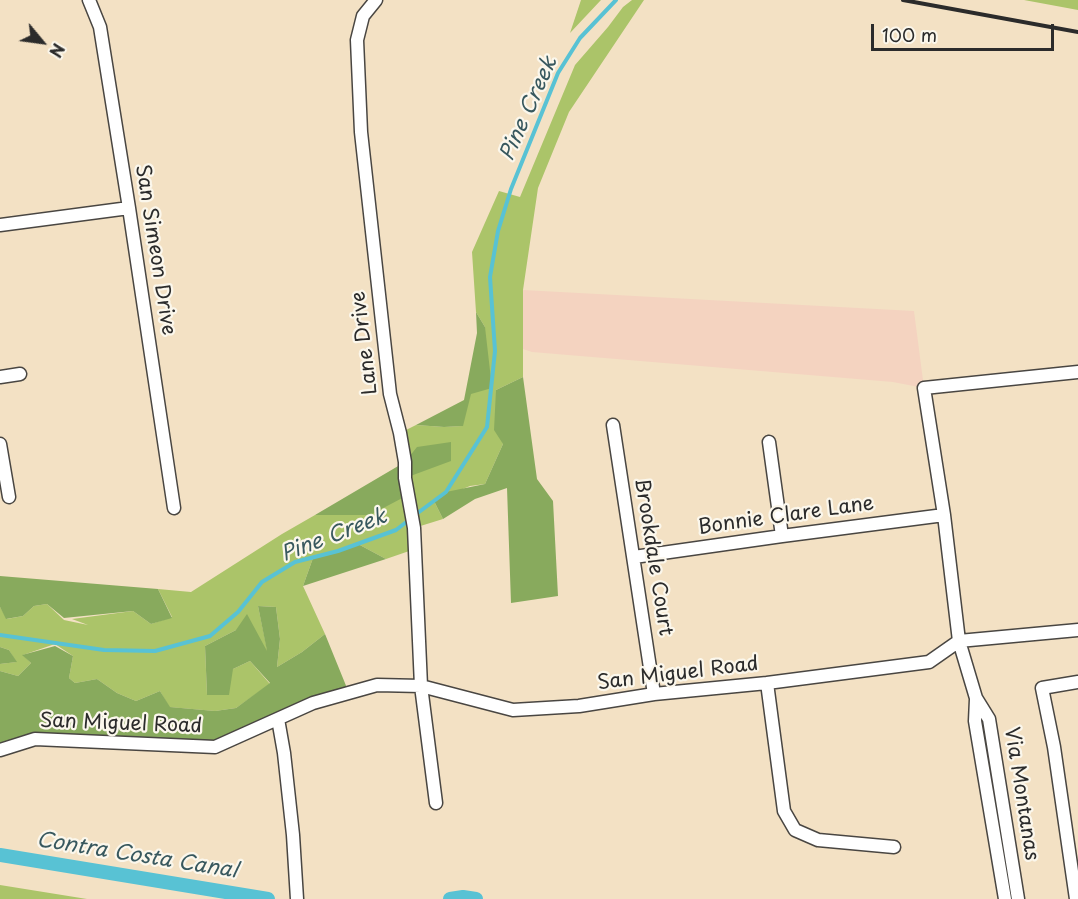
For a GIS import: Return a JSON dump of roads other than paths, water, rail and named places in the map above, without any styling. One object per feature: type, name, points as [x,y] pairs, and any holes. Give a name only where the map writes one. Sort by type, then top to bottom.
[{"type":"street","name":"San Simeon Drive","points":[[88,0],[100,27],[174,508]]},
{"type":"street","name":"Lane Drive","points":[[376,0],[363,16],[357,40],[361,132],[390,394],[400,433],[414,528],[421,686],[436,803]]},
{"type":"street","points":[[0,225],[129,208]]},
{"type":"street","points":[[1078,372],[924,388],[944,515],[959,641],[1078,630]]},
{"type":"street","points":[[0,377],[20,374]]},
{"type":"street","name":"Brookdale Court","points":[[613,425],[654,694]]},
{"type":"street","points":[[769,442],[782,536]]},
{"type":"street","points":[[0,444],[9,497]]},
{"type":"street","name":"Bonnie Clare Lane","points":[[634,557],[944,515]]},
{"type":"street","name":"San Miguel Road","points":[[0,750],[35,739],[215,747],[313,703],[377,685],[421,686],[513,710],[579,706],[654,694],[766,683],[929,662],[959,641]]},
{"type":"street","name":"Via Montanas","points":[[959,641],[976,698],[989,719],[1018,899]]},
{"type":"street","points":[[1076,899],[1054,747],[1042,688],[1078,682]]},
{"type":"street","points":[[766,683],[784,811],[795,830],[818,840],[894,847]]},
{"type":"street","name":"Via Montanas","points":[[976,698],[975,721],[1005,899]]},
{"type":"street","points":[[278,719],[293,835],[297,896]]},
{"type":"waterway","name":"Pine Creek","points":[[415,515],[446,492],[487,427],[495,351],[490,277],[498,231],[511,189],[558,73],[580,38],[616,0]]},
{"type":"waterway","name":"Pine Creek","points":[[0,635],[104,650],[155,651],[210,636],[238,612],[262,582],[295,562],[338,551],[396,530],[409,520]]},
{"type":"waterway","name":"Contra Costa Canal","points":[[0,855],[268,899]]},
{"type":"waterway","name":"Contra Costa Canal","points":[[450,899],[463,897],[476,899]]},
{"type":"railway","points":[[903,0],[1078,32]]}]
